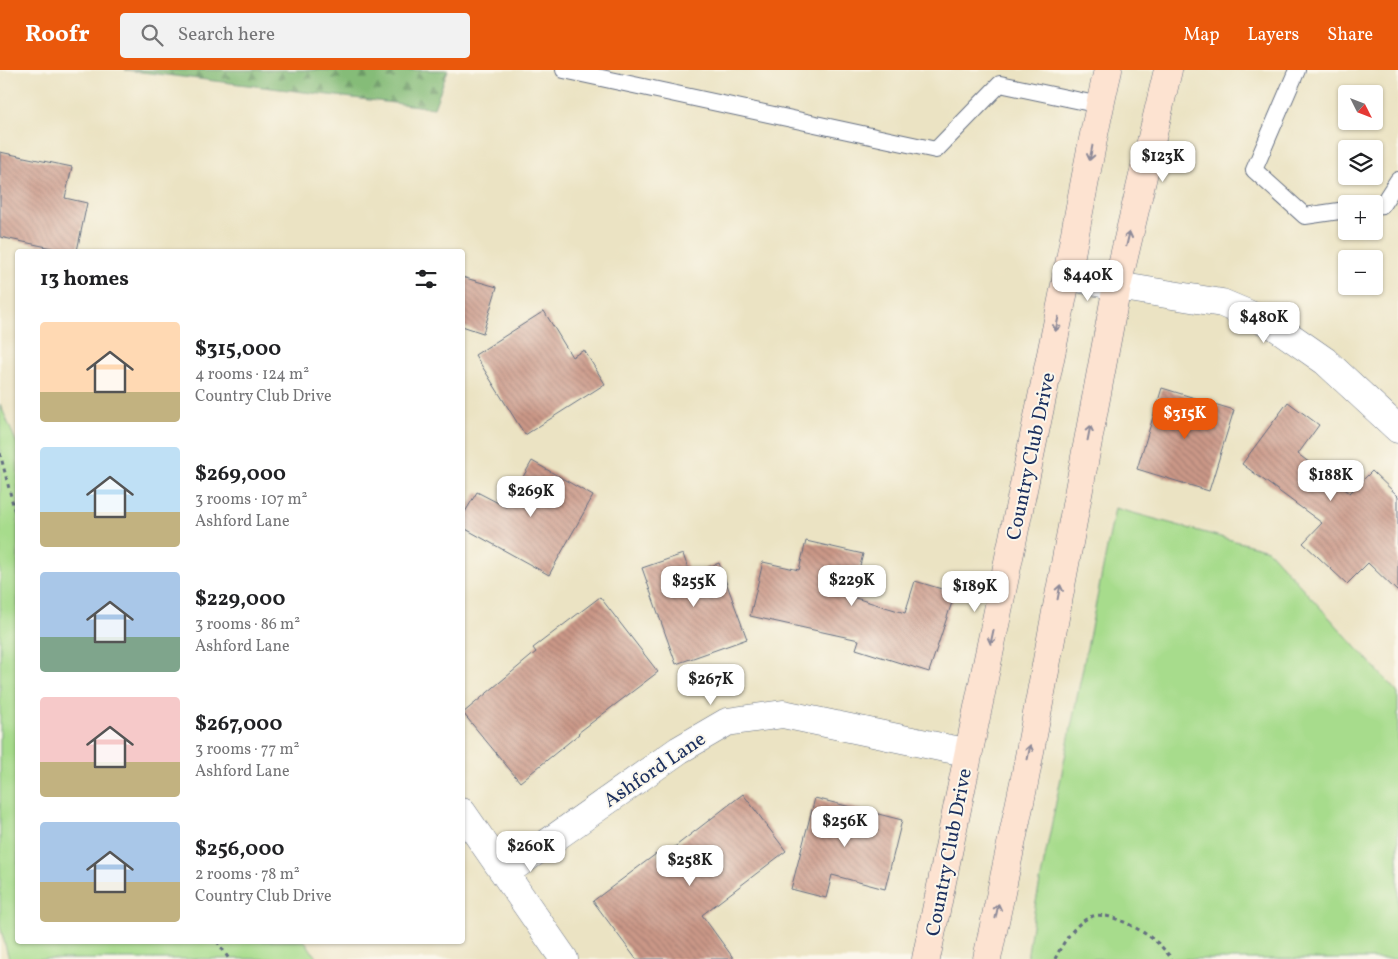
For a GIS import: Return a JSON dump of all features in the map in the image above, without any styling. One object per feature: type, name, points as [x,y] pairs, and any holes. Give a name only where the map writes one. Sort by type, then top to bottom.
[{"type":"main road","name":"Country Club Drive","points":[[926,959],[1108,70]]},
{"type":"main road","points":[[987,959],[1026,768],[1117,286],[1168,70]]},
{"type":"street","points":[[1067,276],[1222,303],[1272,324],[1325,361],[1398,429]]},
{"type":"street","name":"Ashford Lane","points":[[505,873],[679,750],[727,722],[783,714],[967,752]]},
{"type":"street","points":[[465,816],[564,959]]},
{"type":"lane","points":[[564,70],[936,150],[1000,84],[1100,105]]},
{"type":"lane","points":[[1297,70],[1254,170],[1305,216],[1338,211]]},
{"type":"lane","points":[[1383,203],[1398,180]]},
{"type":"path","points":[[0,453],[15,512]]},
{"type":"path","points":[[1055,959],[1060,947],[1077,926],[1092,916],[1109,916],[1130,925],[1159,944],[1172,959]]},
{"type":"path","points":[[218,944],[229,959]]},
{"type":"green space","points":[[125,70],[448,70],[434,108]]},
{"type":"green space","points":[[0,404],[15,439],[15,944],[307,944],[317,959],[9,959],[0,926]]},
{"type":"green space","points":[[1115,508],[1268,550],[1398,694],[1398,959],[1027,959],[1034,912]]},
{"type":"building","points":[[0,152],[72,167],[65,198],[87,203],[77,249],[57,249],[0,237]]},
{"type":"building","points":[[465,278],[497,287],[483,333],[465,327]]},
{"type":"building","points":[[544,311],[572,357],[584,350],[605,384],[525,435],[475,355]]},
{"type":"building","points":[[1162,388],[1234,410],[1209,491],[1137,469]]},
{"type":"building","points":[[1288,402],[1319,425],[1298,454],[1350,493],[1372,471],[1398,496],[1398,592],[1368,563],[1347,584],[1303,543],[1322,523],[1242,464]]},
{"type":"building","points":[[532,461],[593,496],[549,575],[465,529],[465,512],[477,492],[506,507]]},
{"type":"building","points":[[806,541],[863,554],[852,597],[905,613],[915,581],[955,593],[929,672],[856,649],[859,640],[750,616],[763,562],[799,570]]},
{"type":"building","points":[[683,554],[690,574],[719,563],[747,639],[676,664],[642,568]]},
{"type":"building","points":[[600,597],[658,672],[578,733],[520,782],[465,715],[465,711],[536,652],[533,648]]},
{"type":"building","points":[[743,794],[786,851],[702,915],[734,959],[636,959],[593,901],[656,854],[659,859]]},
{"type":"building","points":[[815,798],[902,820],[885,889],[832,875],[826,898],[791,889]]}]
